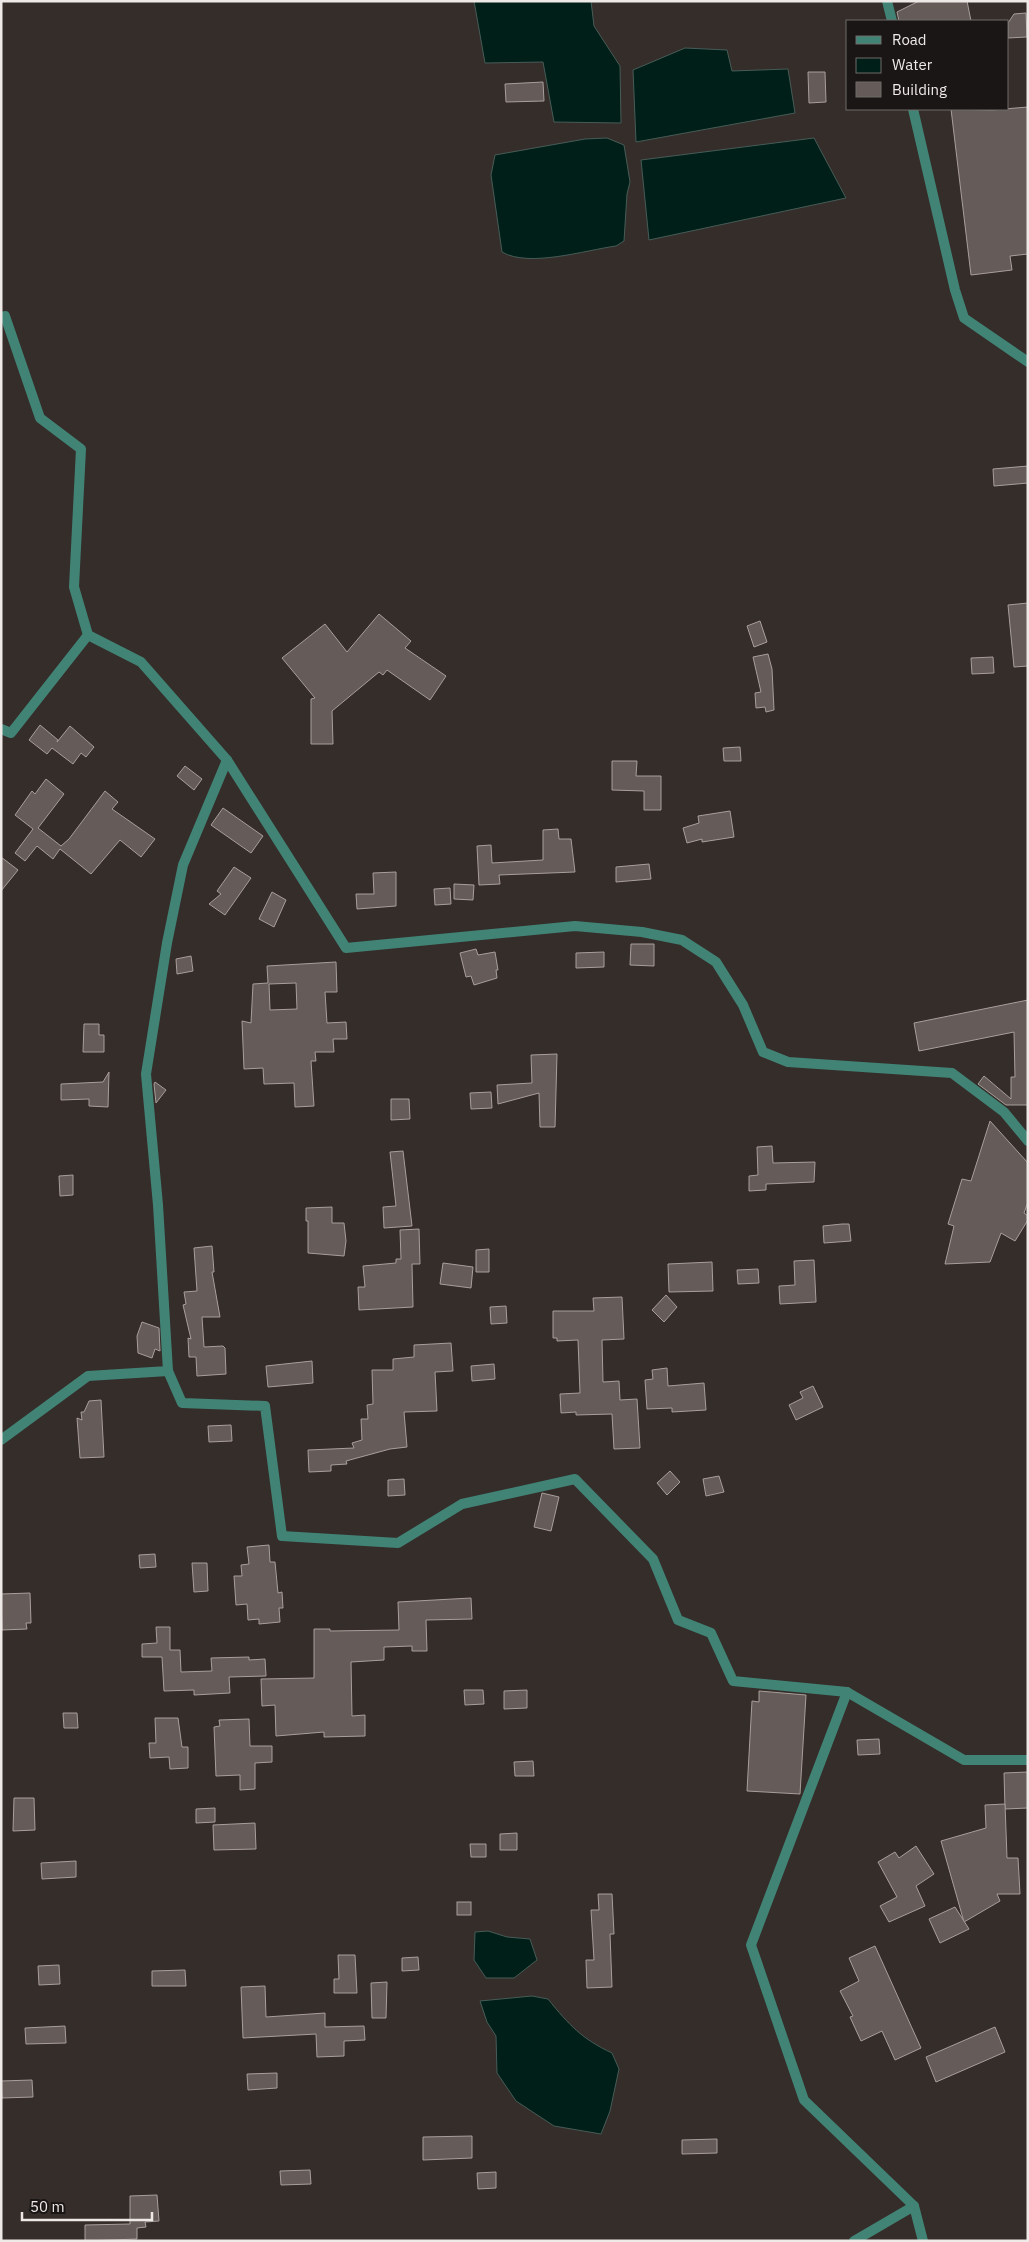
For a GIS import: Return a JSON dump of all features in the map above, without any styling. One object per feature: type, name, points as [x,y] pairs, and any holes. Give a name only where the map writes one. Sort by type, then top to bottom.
[{"type":"street","points":[[887,1],[892,20]]},
{"type":"street","points":[[912,110],[955,290],[964,318],[1028,362]]},
{"type":"street","points":[[1,317],[5,316],[40,418],[81,449],[74,587],[88,635],[141,662],[227,760],[346,948],[575,926],[642,932],[682,940],[716,962],[743,1005],[763,1052],[788,1062],[952,1073],[1004,1112],[1028,1141]]},
{"type":"street","points":[[1,729],[10,733],[88,635]]},
{"type":"street","points":[[227,760],[183,865],[146,1074],[158,1205],[168,1371],[182,1403],[265,1406],[282,1536],[398,1543],[462,1504],[575,1479],[653,1559],[678,1620],[711,1633],[733,1681],[847,1692],[964,1760],[1028,1760]]},
{"type":"street","points":[[1,1440],[88,1376],[168,1371]]},
{"type":"street","points":[[847,1692],[751,1945],[804,2100],[914,2206],[923,2241]]},
{"type":"street","points":[[854,2241],[914,2206]]},
{"type":"water","points":[[474,1],[591,1],[594,26],[620,66],[621,123],[554,122],[543,62],[485,63]]},
{"type":"water","points":[[685,48],[727,50],[732,71],[788,69],[795,113],[636,142],[633,70]]},
{"type":"water","points":[[607,138],[624,145],[630,182],[627,194],[624,241],[616,246],[542,258],[513,256],[502,252],[491,175],[495,155],[585,139]]},
{"type":"water","points":[[814,138],[846,198],[649,240],[641,160]]},
{"type":"water","points":[[488,1931],[507,1937],[530,1939],[537,1960],[514,1978],[486,1978],[474,1960],[475,1932]]},
{"type":"water","points":[[532,1996],[548,1999],[584,2037],[612,2053],[619,2069],[610,2111],[601,2134],[554,2126],[516,2101],[497,2073],[496,2036],[487,2022],[480,2001]]},
{"type":"building","points":[[919,1],[967,1],[971,20],[899,20],[897,12]]},
{"type":"building","points":[[1026,13],[1027,37],[1009,38],[1009,22],[1014,14]]},
{"type":"building","points":[[808,72],[825,72],[826,102],[809,103]]},
{"type":"building","points":[[543,82],[544,101],[506,102],[505,84]]},
{"type":"building","points":[[1028,107],[1028,254],[1010,256],[1012,270],[971,275],[951,110]]},
{"type":"building","points":[[1028,466],[1028,483],[994,486],[993,469]]},
{"type":"building","points":[[1028,603],[1028,666],[1014,667],[1008,605]]},
{"type":"building","points":[[379,614],[411,641],[405,648],[446,676],[430,700],[387,670],[383,675],[379,672],[332,711],[333,744],[311,744],[311,699],[315,698],[282,658],[325,624],[347,652]]},
{"type":"building","points":[[760,621],[767,642],[754,647],[747,626]]},
{"type":"building","points":[[768,654],[772,669],[774,710],[766,712],[765,707],[756,708],[755,693],[761,692],[753,657]]},
{"type":"building","points":[[993,657],[994,673],[972,674],[971,658]]},
{"type":"building","points":[[40,725],[58,740],[57,742],[70,726],[94,747],[86,757],[81,753],[73,764],[52,748],[47,754],[29,740]]},
{"type":"building","points":[[740,747],[741,761],[724,761],[723,748]]},
{"type":"building","points":[[612,761],[637,761],[636,776],[661,776],[661,810],[644,810],[644,791],[612,790]]},
{"type":"building","points":[[185,766],[202,779],[194,790],[177,776]]},
{"type":"building","points":[[46,779],[64,794],[38,828],[61,846],[69,839],[105,791],[118,802],[112,809],[155,839],[141,857],[120,840],[91,874],[60,849],[53,859],[37,846],[25,861],[15,853],[33,829],[15,815],[32,791],[35,794]]},
{"type":"building","points":[[223,808],[263,836],[251,853],[211,825]]},
{"type":"building","points":[[730,811],[734,837],[702,842],[702,839],[687,843],[683,828],[699,823],[698,816]]},
{"type":"building","points":[[558,829],[559,839],[571,839],[575,872],[499,875],[500,884],[479,885],[477,846],[491,845],[492,863],[543,860],[543,830]]},
{"type":"building","points":[[1,857],[18,870],[1,891]]},
{"type":"building","points":[[649,864],[651,879],[616,882],[616,867]]},
{"type":"building","points":[[234,867],[251,878],[225,915],[209,904],[221,894],[217,891]]},
{"type":"building","points":[[396,872],[396,906],[357,909],[356,894],[374,894],[373,873]]},
{"type":"building","points":[[454,884],[474,885],[473,900],[454,899]]},
{"type":"building","points":[[450,888],[451,904],[435,905],[434,889]]},
{"type":"building","points":[[272,892],[286,900],[274,927],[259,919]]},
{"type":"building","points":[[631,944],[654,944],[654,966],[630,965]]},
{"type":"building","points":[[476,949],[478,955],[495,952],[498,970],[496,970],[497,978],[474,985],[471,976],[466,977],[460,953]]},
{"type":"building","points":[[604,952],[604,967],[576,968],[576,953]]},
{"type":"building","points":[[191,956],[193,971],[177,974],[176,959]]},
{"type":"building","points":[[336,962],[337,992],[325,992],[327,1023],[346,1022],[347,1039],[333,1039],[334,1052],[315,1052],[316,1061],[311,1061],[314,1106],[295,1107],[294,1083],[264,1084],[263,1068],[244,1069],[242,1021],[251,1023],[253,984],[268,983],[267,966]],"holes":[[[296,983],[297,1009],[270,1010],[269,984]]]},
{"type":"building","points":[[1028,1000],[1028,1105],[1006,1105],[978,1084],[984,1076],[1011,1099],[1011,1077],[1015,1077],[1014,1032],[919,1051],[914,1023]]},
{"type":"building","points":[[84,1024],[99,1024],[99,1035],[104,1035],[104,1052],[83,1052]]},
{"type":"building","points":[[557,1054],[555,1127],[540,1127],[539,1093],[498,1104],[497,1085],[532,1083],[531,1055]]},
{"type":"building","points":[[109,1072],[108,1107],[89,1106],[89,1099],[61,1100],[61,1084],[103,1082]]},
{"type":"building","points":[[155,1082],[166,1090],[156,1103],[154,1084]]},
{"type":"building","points":[[491,1092],[492,1108],[471,1109],[470,1093]]},
{"type":"building","points":[[391,1099],[409,1099],[410,1119],[391,1120]]},
{"type":"building","points":[[990,1121],[1028,1163],[1028,1202],[1024,1213],[1028,1216],[1028,1220],[1015,1241],[1001,1233],[990,1262],[945,1264],[954,1226],[948,1224],[962,1179],[971,1181]]},
{"type":"building","points":[[772,1146],[773,1163],[815,1162],[814,1182],[766,1184],[766,1190],[749,1191],[749,1176],[758,1175],[757,1147]]},
{"type":"building","points":[[403,1151],[412,1226],[384,1228],[383,1207],[396,1206],[390,1152]]},
{"type":"building","points":[[73,1175],[73,1195],[60,1196],[59,1176]]},
{"type":"building","points":[[332,1207],[332,1223],[344,1223],[346,1241],[344,1256],[308,1253],[306,1208]]},
{"type":"building","points":[[849,1224],[851,1241],[824,1243],[823,1226]]},
{"type":"building","points":[[419,1229],[420,1264],[412,1264],[413,1307],[359,1310],[358,1287],[365,1287],[363,1266],[396,1263],[396,1259],[401,1259],[400,1230]]},
{"type":"building","points":[[212,1246],[214,1272],[212,1272],[220,1317],[202,1317],[204,1347],[223,1346],[225,1348],[226,1374],[197,1376],[196,1357],[189,1357],[188,1338],[191,1339],[183,1305],[186,1304],[184,1292],[197,1291],[194,1248]]},
{"type":"building","points":[[489,1249],[489,1272],[476,1272],[476,1250]]},
{"type":"building","points":[[814,1260],[816,1302],[780,1304],[779,1286],[795,1285],[794,1261]]},
{"type":"building","points":[[712,1262],[713,1291],[669,1292],[668,1264]]},
{"type":"building","points":[[443,1263],[473,1267],[471,1288],[440,1284]]},
{"type":"building","points":[[758,1269],[759,1283],[738,1284],[737,1270]]},
{"type":"building","points":[[666,1295],[677,1307],[664,1322],[652,1310]]},
{"type":"building","points":[[622,1297],[624,1339],[602,1340],[603,1382],[619,1381],[620,1400],[637,1399],[640,1448],[614,1449],[612,1414],[576,1415],[576,1412],[561,1413],[560,1394],[580,1393],[578,1340],[557,1341],[557,1338],[553,1338],[553,1311],[594,1311],[593,1298]]},
{"type":"building","points":[[506,1306],[507,1323],[491,1324],[490,1307]]},
{"type":"building","points":[[142,1322],[159,1328],[160,1351],[155,1349],[152,1358],[138,1353],[137,1336]]},
{"type":"building","points":[[451,1343],[453,1371],[435,1372],[437,1411],[404,1412],[407,1447],[390,1449],[346,1461],[347,1464],[331,1465],[331,1471],[309,1472],[308,1450],[354,1448],[352,1443],[362,1440],[361,1419],[368,1419],[367,1405],[373,1404],[372,1370],[393,1370],[393,1359],[414,1357],[414,1345]]},
{"type":"building","points":[[312,1361],[313,1383],[268,1387],[266,1366]]},
{"type":"building","points":[[494,1364],[495,1379],[472,1381],[471,1366]]},
{"type":"building","points":[[667,1368],[668,1386],[704,1383],[706,1410],[672,1412],[672,1408],[647,1409],[645,1380],[653,1379],[652,1370]]},
{"type":"building","points":[[813,1386],[823,1407],[796,1420],[789,1405],[803,1398],[800,1392]]},
{"type":"building","points":[[101,1400],[104,1457],[80,1458],[77,1418],[82,1420],[81,1412],[84,1412],[89,1401]]},
{"type":"building","points":[[231,1425],[232,1441],[209,1442],[208,1426]]},
{"type":"building","points":[[670,1471],[680,1482],[667,1495],[657,1483]]},
{"type":"building","points":[[719,1476],[724,1492],[706,1496],[703,1479]]},
{"type":"building","points":[[404,1479],[405,1495],[388,1496],[388,1480]]},
{"type":"building","points":[[542,1493],[559,1497],[551,1531],[534,1527]]},
{"type":"building","points":[[269,1545],[270,1562],[275,1562],[278,1593],[282,1592],[283,1608],[279,1608],[280,1622],[259,1624],[259,1619],[248,1620],[247,1604],[236,1605],[234,1576],[242,1576],[241,1565],[249,1564],[247,1547]]},
{"type":"building","points":[[155,1554],[156,1567],[140,1568],[139,1555]]},
{"type":"building","points":[[192,1563],[207,1563],[208,1591],[194,1592]]},
{"type":"building","points":[[30,1593],[31,1623],[26,1623],[27,1629],[2,1630],[1,1594]]},
{"type":"building","points":[[471,1598],[472,1619],[426,1620],[427,1651],[412,1651],[412,1646],[384,1647],[384,1660],[351,1662],[352,1716],[365,1715],[365,1736],[324,1737],[324,1732],[276,1736],[275,1705],[262,1706],[261,1679],[314,1678],[314,1629],[330,1629],[330,1631],[399,1630],[398,1602]]},
{"type":"building","points":[[156,1627],[170,1627],[170,1650],[180,1650],[181,1672],[212,1671],[211,1658],[249,1657],[249,1660],[265,1659],[266,1676],[229,1677],[230,1693],[194,1695],[194,1690],[164,1691],[162,1657],[142,1657],[142,1644],[157,1643]]},
{"type":"building","points":[[464,1690],[483,1690],[484,1704],[465,1705]]},
{"type":"building","points":[[527,1690],[527,1708],[504,1709],[504,1691]]},
{"type":"building","points":[[759,1691],[806,1695],[800,1794],[747,1791],[752,1701],[759,1702]]},
{"type":"building","points":[[63,1713],[77,1713],[78,1728],[64,1728]]},
{"type":"building","points":[[155,1718],[178,1718],[182,1747],[188,1747],[188,1768],[170,1769],[169,1757],[150,1758],[149,1743],[156,1743]]},
{"type":"building","points":[[249,1719],[250,1746],[272,1746],[272,1762],[255,1763],[255,1789],[240,1790],[240,1775],[216,1776],[214,1727],[220,1726],[219,1720]]},
{"type":"building","points":[[879,1739],[880,1754],[858,1755],[857,1740]]},
{"type":"building","points":[[533,1761],[534,1776],[515,1776],[514,1762]]},
{"type":"building","points":[[1028,1772],[1028,1808],[1005,1809],[1004,1773]]},
{"type":"building","points":[[14,1798],[34,1798],[35,1830],[13,1831]]},
{"type":"building","points":[[1005,1804],[1007,1858],[1018,1858],[1020,1894],[997,1894],[1000,1901],[964,1922],[941,1841],[986,1828],[985,1805]]},
{"type":"building","points":[[215,1808],[215,1822],[196,1823],[196,1809]]},
{"type":"building","points":[[255,1823],[256,1849],[214,1850],[213,1825]]},
{"type":"building","points":[[517,1833],[517,1850],[500,1850],[500,1834]]},
{"type":"building","points":[[470,1844],[486,1844],[486,1857],[471,1857]]},
{"type":"building","points":[[916,1846],[934,1874],[916,1886],[925,1906],[889,1922],[880,1906],[897,1897],[878,1862],[895,1852],[899,1858]]},
{"type":"building","points":[[76,1861],[76,1877],[42,1879],[41,1863]]},
{"type":"building","points":[[598,1894],[612,1894],[614,1934],[610,1934],[612,1987],[587,1988],[586,1960],[594,1960],[591,1910],[599,1910]]},
{"type":"building","points":[[457,1902],[471,1902],[471,1915],[457,1915]]},
{"type":"building","points":[[955,1907],[969,1929],[940,1943],[929,1919]]},
{"type":"building","points":[[875,1946],[921,2048],[895,2060],[882,2031],[861,2041],[850,2017],[853,2016],[840,1991],[859,1981],[849,1958]]},
{"type":"building","points":[[338,1955],[355,1955],[357,1993],[334,1993],[334,1979],[339,1979]]},
{"type":"building","points":[[418,1957],[419,1970],[402,1971],[402,1958]]},
{"type":"building","points":[[59,1965],[60,1984],[39,1985],[38,1966]]},
{"type":"building","points":[[185,1970],[186,1986],[152,1986],[152,1971]]},
{"type":"building","points":[[387,1982],[386,2018],[372,2018],[371,1983]]},
{"type":"building","points":[[265,1986],[266,2017],[325,2013],[325,2027],[364,2026],[365,2040],[344,2041],[344,2056],[317,2057],[316,2034],[243,2038],[241,1987]]},
{"type":"building","points":[[65,2026],[66,2043],[26,2044],[25,2028]]},
{"type":"building","points":[[995,2027],[1005,2052],[936,2082],[926,2057]]},
{"type":"building","points":[[277,2073],[277,2088],[248,2090],[247,2074]]},
{"type":"building","points":[[32,2080],[33,2097],[2,2098],[1,2081]]},
{"type":"building","points":[[472,2136],[472,2158],[423,2160],[423,2137]]},
{"type":"building","points":[[717,2139],[717,2153],[682,2154],[682,2140]]},
{"type":"building","points":[[310,2170],[311,2184],[281,2185],[280,2171]]},
{"type":"building","points":[[496,2172],[496,2188],[478,2189],[477,2173]]},
{"type":"building","points":[[157,2195],[159,2221],[145,2222],[146,2227],[137,2228],[137,2239],[85,2241],[85,2225],[130,2224],[130,2196]]}]
